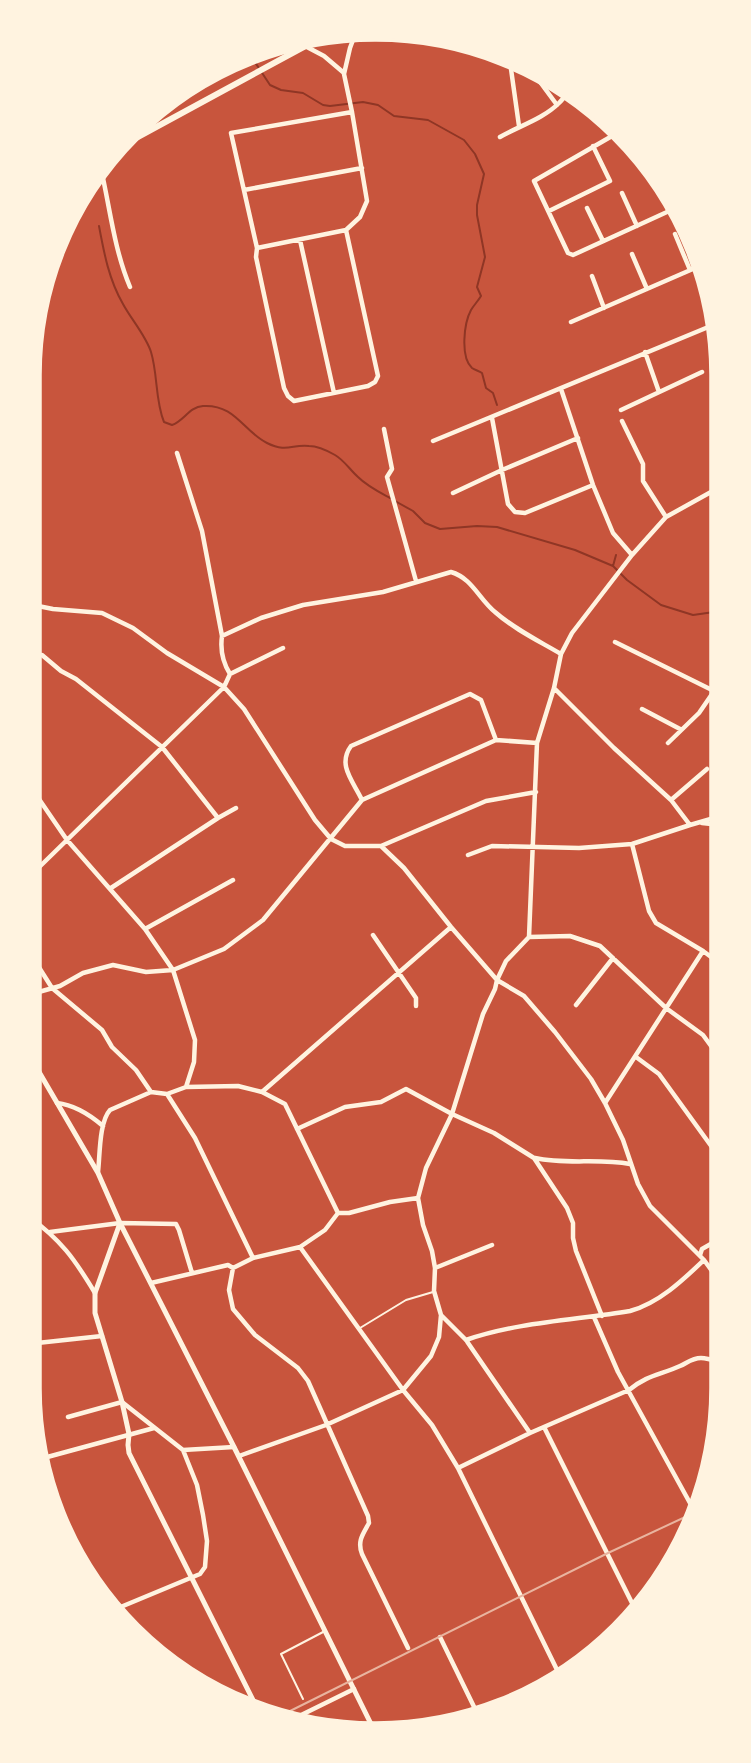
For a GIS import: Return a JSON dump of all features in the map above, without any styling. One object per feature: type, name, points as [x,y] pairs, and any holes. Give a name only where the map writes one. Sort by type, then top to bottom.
[{"type":"main road","points":[[141,135],[298,50]]},
{"type":"street","points":[[257,248],[346,230],[360,217],[367,201],[344,74],[353,41]]},
{"type":"street","points":[[308,48],[324,56],[344,74]]},
{"type":"street","points":[[511,69],[519,126]]},
{"type":"street","points":[[542,84],[557,105]]},
{"type":"street","points":[[500,137],[528,123],[557,105],[563,98]]},
{"type":"street","points":[[346,230],[378,376],[375,382],[368,386],[294,401],[284,388],[231,133],[352,112]]},
{"type":"street","points":[[611,136],[534,181],[568,253],[573,255],[668,211]]},
{"type":"street","points":[[549,211],[610,181],[593,146]]},
{"type":"street","points":[[244,190],[362,168]]},
{"type":"street","points":[[103,180],[122,267],[130,286]]},
{"type":"street","points":[[622,193],[637,226]]},
{"type":"street","points":[[587,208],[604,241]]},
{"type":"street","points":[[674,234],[690,270]]},
{"type":"street","points":[[300,239],[334,393]]},
{"type":"street","points":[[632,254],[647,289]]},
{"type":"street","points":[[571,322],[693,269]]},
{"type":"street","points":[[592,276],[604,308]]},
{"type":"street","points":[[433,441],[707,327]]},
{"type":"street","points":[[645,352],[659,392]]},
{"type":"street","points":[[621,410],[702,372]]},
{"type":"street","points":[[561,389],[612,533],[632,555]]},
{"type":"street","points":[[492,418],[508,503],[515,512],[525,513],[593,485]]},
{"type":"street","points":[[622,421],[643,464],[643,481],[666,517]]},
{"type":"street","points":[[384,429],[392,469],[387,477],[415,581]]},
{"type":"street","points":[[453,493],[578,438]]},
{"type":"street","points":[[177,453],[202,531],[222,636],[220,649],[230,674]]},
{"type":"street","points":[[239,1456],[326,1425],[403,1390],[431,1356],[439,1338],[441,1315],[434,1292],[435,1268],[418,1198],[426,1168],[452,1114],[483,1014],[497,980],[506,961],[529,937],[537,743],[561,654],[572,633],[632,555],[666,517],[711,492]]},
{"type":"street","points":[[222,636],[261,618],[303,605],[383,592],[451,572],[460,574],[493,611],[505,620],[561,654]]},
{"type":"street","points":[[40,605],[102,613],[133,628],[167,653],[224,687],[244,709],[315,820],[331,839],[345,846],[381,846],[486,801],[536,792]]},
{"type":"street","points":[[615,642],[711,690]]},
{"type":"street","points":[[40,866],[224,687],[230,674],[283,648]]},
{"type":"street","points":[[40,655],[76,679],[162,747],[218,818]]},
{"type":"street","points":[[554,688],[671,800],[690,825]]},
{"type":"street","points":[[362,800],[344,765],[345,755],[351,746],[470,694],[481,700],[496,740]]},
{"type":"street","points":[[668,743],[699,713],[711,694]]},
{"type":"street","points":[[642,709],[680,729]]},
{"type":"street","points":[[40,992],[60,986],[83,973],[113,965],[146,972],[173,970],[224,949],[263,920],[362,800],[496,740],[537,743]]},
{"type":"street","points":[[671,800],[707,769]]},
{"type":"street","points":[[40,801],[67,840],[145,929],[173,970],[195,1040],[194,1062],[186,1087]]},
{"type":"street","points":[[111,888],[236,808]]},
{"type":"street","points":[[468,855],[492,846],[579,848],[632,844],[711,820]]},
{"type":"street","points":[[698,823],[711,824]]},
{"type":"street","points":[[632,844],[649,911],[656,923],[711,957]]},
{"type":"street","points":[[381,846],[404,868],[497,980],[524,996],[555,1031],[591,1079],[605,1103],[623,1140],[638,1184],[650,1206],[711,1270]]},
{"type":"street","points":[[145,929],[233,880]]},
{"type":"street","points":[[262,1092],[451,927]]},
{"type":"street","points":[[373,935],[416,998],[416,1006]]},
{"type":"street","points":[[529,937],[570,936],[600,946],[666,1008],[703,1035],[711,1046]]},
{"type":"street","points":[[605,1103],[703,951]]},
{"type":"street","points":[[576,1005],[613,958]]},
{"type":"street","points":[[40,969],[52,988],[102,1030],[151,1092]]},
{"type":"street","points":[[636,1057],[659,1074],[711,1146]]},
{"type":"street","points":[[40,1073],[98,1173],[125,1234],[239,1456],[370,1723]]},
{"type":"street","points":[[98,1173],[103,1126],[110,1110],[151,1092],[167,1094],[186,1087],[238,1086],[262,1092],[285,1104],[338,1213]]},
{"type":"street","points":[[297,1129],[345,1107],[382,1102],[406,1089],[494,1133],[534,1158],[546,1161],[613,1161],[630,1164]]},
{"type":"street","points":[[167,1094],[195,1138],[253,1258]]},
{"type":"street","points":[[57,1102],[77,1108],[103,1126]]},
{"type":"street","points":[[534,1158],[567,1208],[573,1223],[576,1251],[602,1316]]},
{"type":"street","points":[[338,1213],[418,1198]]},
{"type":"street","points":[[233,1268],[253,1258],[300,1247],[325,1230],[338,1213]]},
{"type":"street","points":[[120,1223],[95,1293],[94,1313],[122,1402],[129,1434],[129,1453],[252,1699]]},
{"type":"street","points":[[50,1232],[120,1223],[176,1224],[192,1273]]},
{"type":"street","points":[[40,1225],[66,1249],[95,1293]]},
{"type":"street","points":[[117,1233],[122,1231],[125,1234]]},
{"type":"street","points":[[466,1340],[528,1326],[643,1308],[680,1283],[702,1258],[702,1248],[711,1243]]},
{"type":"street","points":[[435,1268],[492,1245]]},
{"type":"street","points":[[300,1247],[316,1273],[432,1425],[458,1468],[559,1668]]},
{"type":"street","points":[[151,1283],[228,1265],[233,1268]]},
{"type":"street","points":[[233,1268],[229,1290],[233,1309],[256,1335],[298,1368],[308,1381],[368,1516],[369,1522],[359,1541],[359,1547],[408,1648]]},
{"type":"street","points":[[441,1315],[466,1340],[530,1433]]},
{"type":"street","points":[[594,1317],[602,1339],[690,1503]]},
{"type":"street","points":[[40,1343],[102,1336]]},
{"type":"street","points":[[458,1468],[530,1433],[629,1391],[647,1378],[694,1359],[711,1360]]},
{"type":"street","points":[[68,1417],[122,1402]]},
{"type":"street","points":[[121,1607],[201,1574],[205,1567],[207,1541],[197,1485],[183,1450],[122,1402]]},
{"type":"street","points":[[544,1427],[632,1603]]},
{"type":"street","points":[[48,1457],[154,1428]]},
{"type":"street","points":[[183,1450],[234,1447]]},
{"type":"street","points":[[440,1637],[474,1707]]},
{"type":"street","points":[[303,1714],[354,1689]]},
{"type":"lane","points":[[360,1329],[406,1300],[434,1292]]},
{"type":"lane","points":[[303,1699],[281,1654],[326,1631]]},
{"type":"waterway","points":[[255,63],[270,85],[281,90],[303,93],[323,105],[363,102],[378,105],[394,116],[428,120],[464,140],[475,154],[484,174],[477,215],[485,257],[477,287],[481,296],[469,316],[465,331],[465,348],[468,363],[482,373],[486,388],[493,393],[497,405]]},
{"type":"waterway","points":[[99,226],[105,256],[118,295],[151,352],[164,422],[172,425],[198,407],[223,409],[259,438],[274,446],[312,446],[332,453],[365,483],[390,498]]},
{"type":"waterway","points":[[395,501],[413,511],[425,523],[440,529],[497,527],[575,550],[613,566]]},
{"type":"waterway","points":[[616,555],[613,566],[661,605],[693,615],[711,612]]},
{"type":"railway","points":[[290,1711],[684,1517]]}]
